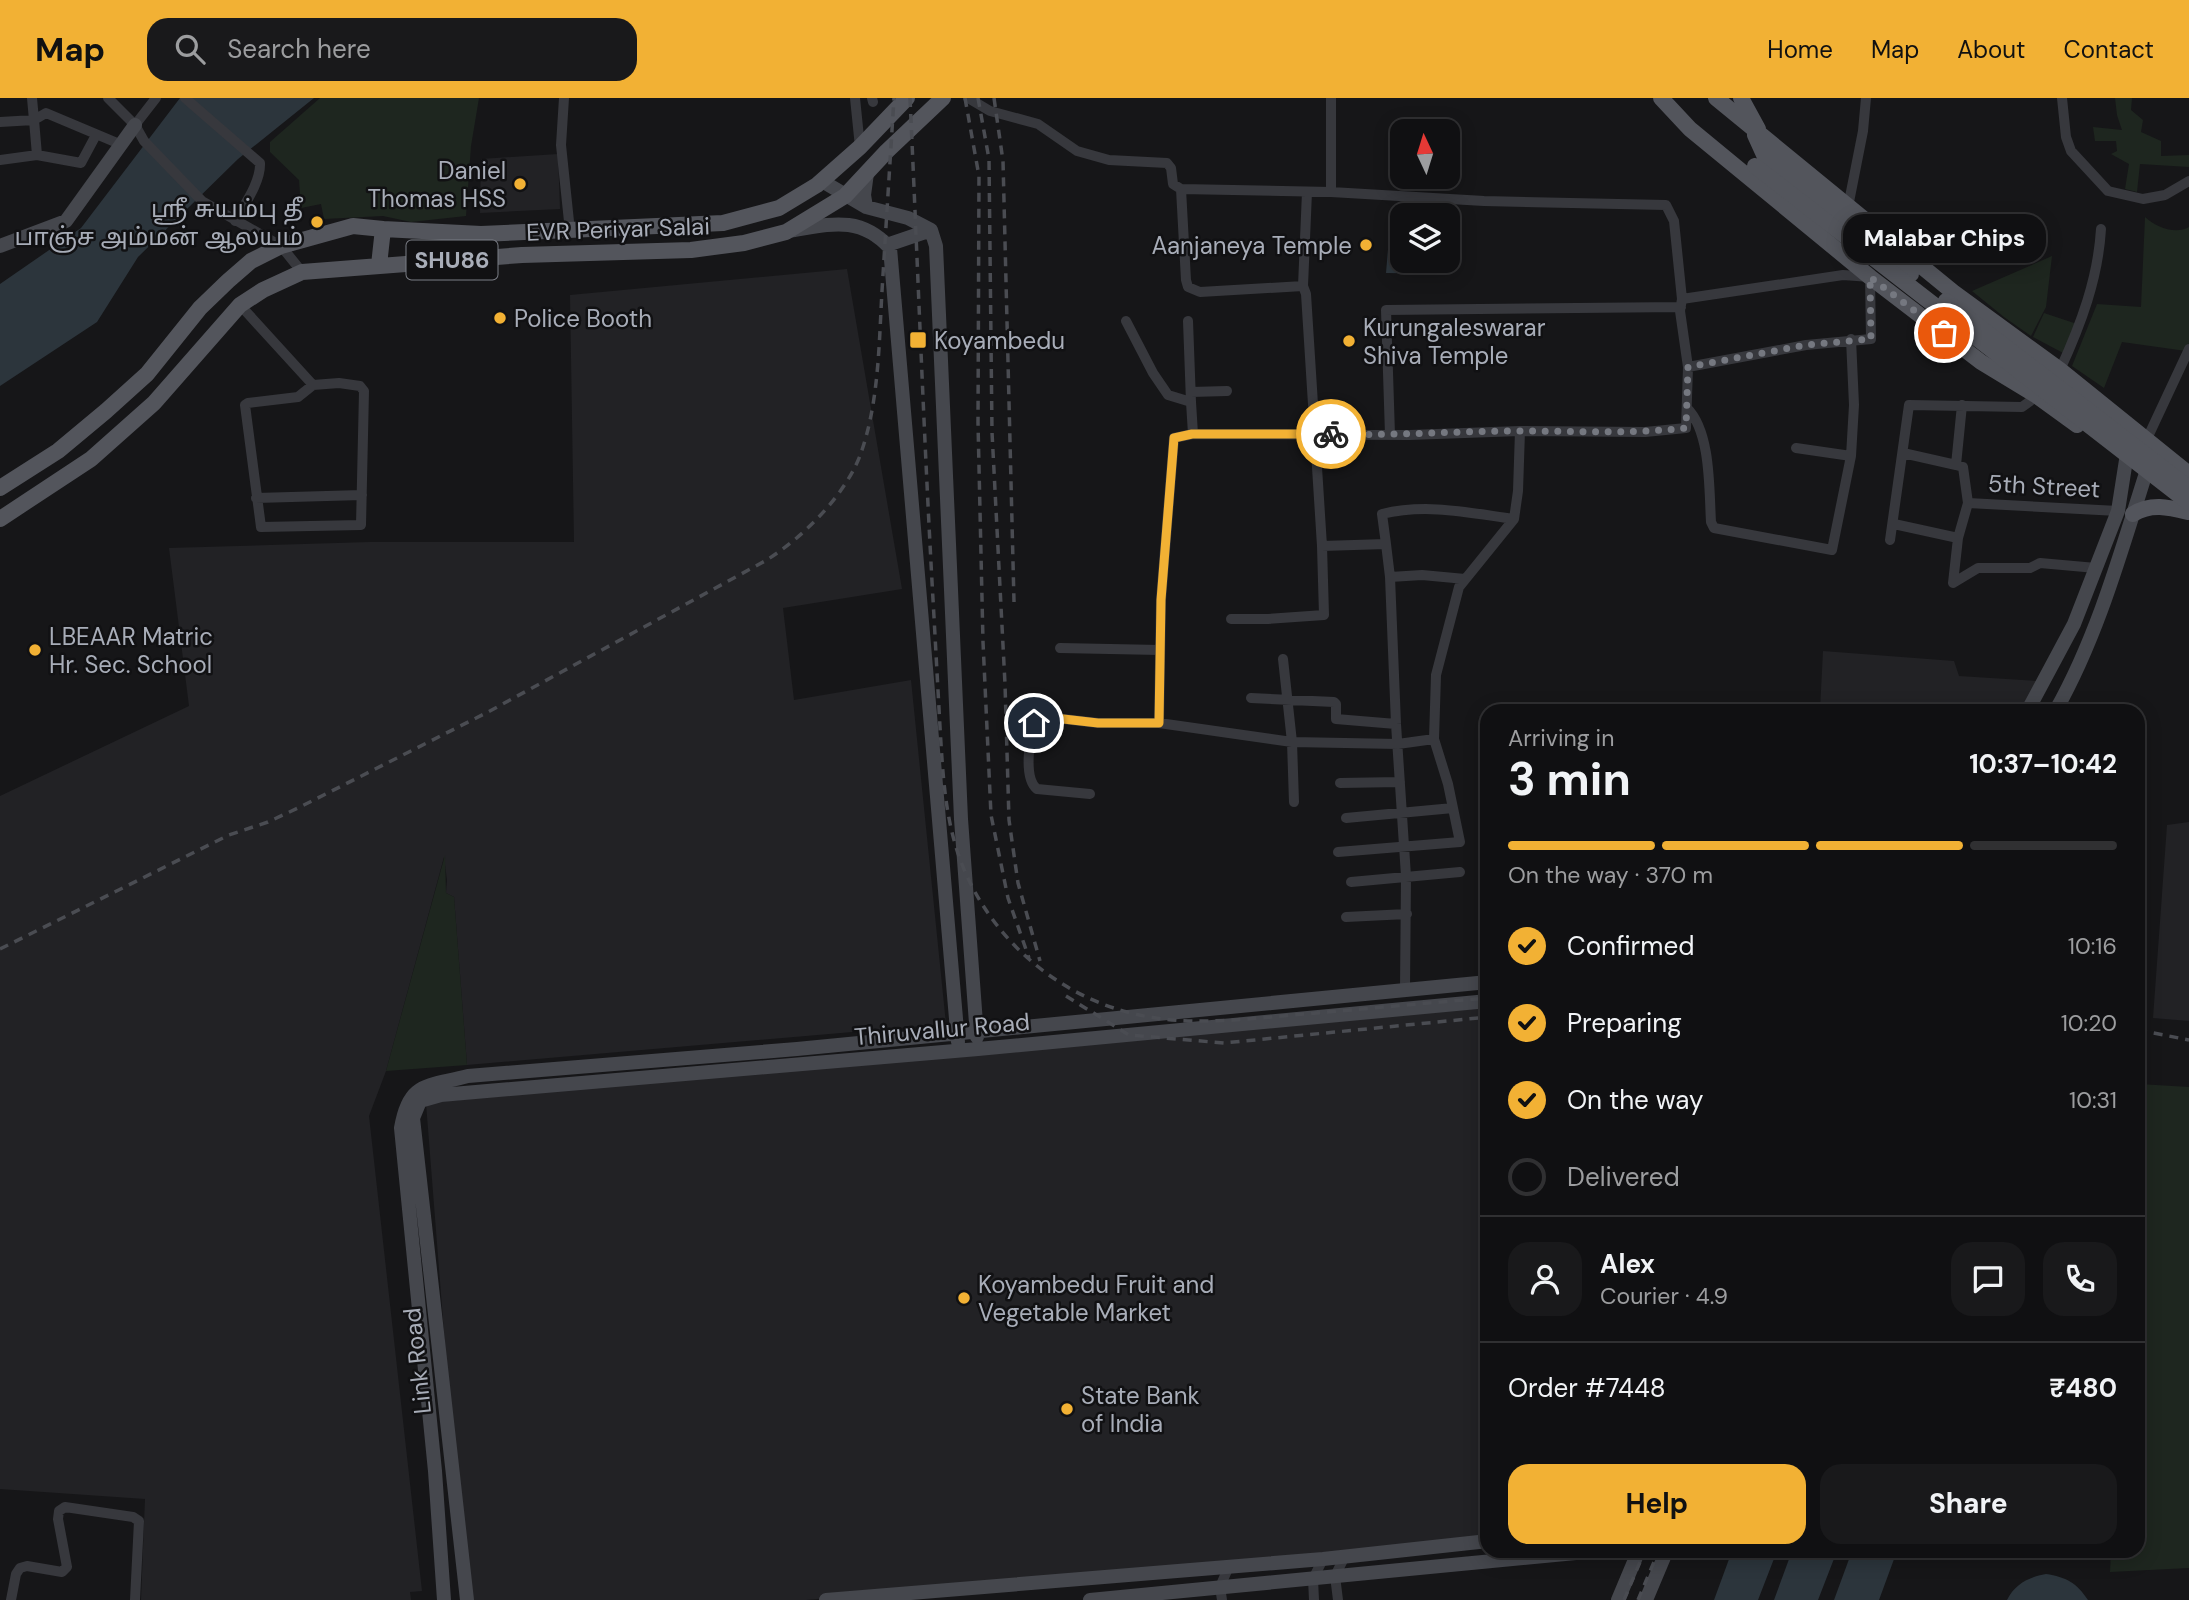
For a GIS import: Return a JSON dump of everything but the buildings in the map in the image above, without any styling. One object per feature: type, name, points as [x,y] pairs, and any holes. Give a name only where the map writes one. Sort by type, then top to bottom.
[{"type":"main road","name":"EVR Periyar Salai","points":[[0,488],[58,451],[106,411],[147,373],[200,307],[251,261],[281,246],[353,226],[481,234],[723,223],[779,208],[822,181],[860,147],[907,98]]},
{"type":"main road","name":"EVR Periyar Salai","points":[[0,519],[91,459],[154,403],[240,305],[302,271],[522,256],[717,248],[786,232],[845,196],[943,98]]},
{"type":"main road","points":[[1661,98],[1689,129],[1870,277],[1981,362],[2036,396],[2189,509]]},
{"type":"main road","points":[[1716,98],[1953,292],[2060,370],[2189,474]]},
{"type":"main road","points":[[1741,98],[1759,135],[1765,157],[1763,164]]},
{"type":"main road","points":[[1727,159],[1763,164],[2189,488]]},
{"type":"main road","points":[[1763,164],[2189,509]]},
{"type":"main road","points":[[379,265],[383,229]]},
{"type":"main road","points":[[1981,362],[2009,332]]},
{"type":"main road","points":[[2126,513],[2163,506],[2189,509]]},
{"type":"street","points":[[32,98],[37,155]]},
{"type":"street","points":[[108,98],[135,125],[144,141],[202,201],[281,246],[302,271]]},
{"type":"street","points":[[0,246],[66,221],[156,98]]},
{"type":"street","points":[[185,98],[258,159],[261,166],[250,195],[235,221]]},
{"type":"street","points":[[564,98],[561,145],[570,231]]},
{"type":"street","points":[[855,98],[860,147]]},
{"type":"street","points":[[968,98],[990,111],[1038,124],[1077,150],[1109,160],[1167,163],[1171,168],[1173,184],[1181,188],[1331,192],[1484,201],[1667,205],[1674,221],[1688,367],[1686,428],[1645,432],[1192,434],[1174,438],[1161,600],[1159,723]]},
{"type":"street","points":[[1331,98],[1331,192]]},
{"type":"street","points":[[1848,207],[1866,98]]},
{"type":"street","points":[[2062,98],[2066,136],[2071,151],[2108,191],[2143,199],[2165,195],[2189,181]]},
{"type":"street","points":[[0,122],[34,120],[46,113],[122,145]]},
{"type":"street","points":[[0,160],[37,155],[80,163],[96,135]]},
{"type":"street","points":[[866,207],[864,195],[867,173]]},
{"type":"street","points":[[822,181],[866,207],[908,218],[931,230],[936,246],[961,819],[978,1049]]},
{"type":"street","points":[[1181,188],[1188,287],[1200,292],[1303,286]]},
{"type":"street","points":[[1231,619],[1324,615],[1316,434],[1306,294],[1303,286],[1307,192]]},
{"type":"street","points":[[786,232],[840,224],[867,228],[890,248],[959,1051]]},
{"type":"street","points":[[2060,370],[2078,330],[2095,278],[2101,229]]},
{"type":"street","points":[[887,245],[931,230]]},
{"type":"street","points":[[1390,435],[1386,310],[1681,303],[1843,275],[1870,277],[1871,339],[1806,345],[1688,367]]},
{"type":"street","points":[[240,305],[313,385]]},
{"type":"street","points":[[1126,321],[1153,373],[1168,395],[1191,397],[1227,391]]},
{"type":"street","points":[[1188,321],[1192,434]]},
{"type":"street","points":[[1687,408],[1699,426],[1714,528],[1832,550],[1851,456],[1854,405],[1851,340]]},
{"type":"street","points":[[2146,442],[2189,349]]},
{"type":"street","points":[[338,383],[364,389],[362,495],[359,526],[262,527],[245,405],[298,397],[313,385],[338,383]]},
{"type":"street","points":[[1890,540],[1909,405],[2022,407],[2036,396]]},
{"type":"street","points":[[1956,465],[1962,405]]},
{"type":"street","points":[[1338,852],[1460,842],[1434,738],[1436,675],[1459,587],[1514,519],[1520,431]]},
{"type":"street","points":[[1796,448],[1851,456]]},
{"type":"street","points":[[1903,453],[1963,467],[1968,503],[1958,538],[1953,583],[1978,568],[2030,568],[2040,563],[2096,568]]},
{"type":"street","points":[[2059,704],[2072,681],[2125,547],[2126,460]]},
{"type":"street","points":[[2031,704],[2074,624],[2096,568],[2145,476]]},
{"type":"street","points":[[256,498],[362,495]]},
{"type":"street","name":"5th Street","points":[[1968,503],[2126,513]]},
{"type":"street","points":[[1405,988],[1406,876],[1390,577],[1382,514],[1436,508],[1514,519]]},
{"type":"street","points":[[1894,524],[1958,538]]},
{"type":"street","points":[[1322,546],[1386,544]]},
{"type":"street","points":[[1390,577],[1422,575],[1465,579]]},
{"type":"street","points":[[1060,648],[1160,650]]},
{"type":"street","points":[[1283,659],[1292,742],[1294,802]]},
{"type":"street","points":[[1251,698],[1334,702],[1336,719],[1396,724]]},
{"type":"street","points":[[1090,794],[1037,789],[1031,785],[1029,751],[1037,720],[1046,717],[1098,723],[1159,723],[1292,742],[1398,744],[1434,738]]},
{"type":"street","points":[[1340,783],[1400,782]]},
{"type":"street","points":[[1346,818],[1453,808]]},
{"type":"street","points":[[1351,882],[1460,872]]},
{"type":"street","points":[[1346,917],[1407,914]]},
{"type":"street","points":[[444,1600],[417,1280],[401,1128],[408,1099],[416,1090],[468,1076],[797,1049],[1480,983]]},
{"type":"street","name":"Thiruvallur Road","points":[[413,1118],[420,1101],[441,1095],[959,1051],[1480,1002]]},
{"type":"street","name":"Link Road","points":[[413,1118],[467,1600]]},
{"type":"street","points":[[11,1600],[16,1574],[20,1568],[27,1566],[62,1572],[67,1567],[58,1518],[59,1511],[65,1507],[133,1517],[139,1521],[135,1600]]},
{"type":"street","points":[[826,1600],[1323,1559],[1480,1542]]},
{"type":"street","points":[[1338,1600],[1335,1576],[1345,1556]]},
{"type":"street","points":[[1090,1600],[1221,1593],[1335,1576],[1524,1558]]},
{"type":"street","points":[[1618,1600],[1636,1558]]},
{"type":"street","points":[[1646,1600],[1664,1558]]},
{"type":"street","points":[[1314,1600],[1313,1579],[1323,1559]]},
{"type":"street","points":[[1221,1593],[1229,1566]]},
{"type":"shaded area","points":[[180,98],[314,98],[238,159],[138,257],[97,322],[0,386],[0,284],[81,228]]},
{"type":"shaded area","points":[[320,98],[479,98],[471,146],[466,216],[411,222],[383,216],[324,219],[321,204],[301,208],[299,180],[270,152],[270,142]]},
{"type":"shaded area","points":[[2115,98],[2132,98],[2131,110],[2143,120],[2141,132],[2161,141],[2161,156],[2189,155],[2189,167],[2140,164],[2137,192],[2125,189],[2129,164],[2111,154],[2117,151],[2116,141],[2095,141],[2093,127],[2122,130]]},
{"type":"shaded area","name":"Daniel Thomas HSS","points":[[558,154],[560,209],[480,213],[481,159]]},
{"type":"shaded area","points":[[2145,217],[2166,229],[2189,227],[2189,343],[2186,351],[2122,342],[2104,388],[2072,366],[2097,304],[2141,307]]},
{"type":"shaded area","points":[[1390,226],[1390,273],[1447,273],[1447,274],[1386,273]]},
{"type":"shaded area","points":[[2052,256],[2046,307],[2031,336],[1972,291]]},
{"type":"shaded area","points":[[847,269],[902,589],[783,608],[794,700],[911,680],[946,1024],[467,1065],[454,897],[446,893],[444,857],[386,1071],[369,1116],[422,1591],[410,1592],[411,1600],[141,1600],[145,1499],[0,1489],[0,796],[189,706],[169,548],[370,542],[574,542],[570,295]]},
{"type":"shaded area","points":[[2044,313],[2077,324],[2065,354],[2033,337]]},
{"type":"shaded area","points":[[1823,651],[1954,661],[1959,676],[2037,681],[2025,704],[1820,704]]},
{"type":"shaded area","points":[[2189,822],[2189,1021],[2153,1018],[2167,825]]},
{"type":"shaded area","points":[[445,855],[446,893],[454,897],[467,1065],[386,1071]]},
{"type":"shaded area","name":"Koyambedu Fruit and Vegetable Market","points":[[1480,1006],[1480,1542],[806,1600],[465,1600],[426,1103]]},
{"type":"shaded area","points":[[2145,1084],[2189,1087],[2189,1568],[2110,1572],[2111,1558],[2145,1558]]},
{"type":"shaded area","points":[[1729,1558],[1774,1558],[1758,1600],[1714,1600]]},
{"type":"shaded area","points":[[1789,1558],[1834,1558],[1818,1600],[1774,1600]]},
{"type":"shaded area","points":[[1849,1558],[1894,1558],[1879,1600],[1834,1600]]},
{"type":"shaded area","points":[[2046,1574],[2070,1582],[2080,1589],[2088,1600],[2007,1600],[2023,1582]]},
{"type":"railway","points":[[0,949],[229,835],[268,822],[298,808],[488,712],[765,561],[809,527],[835,498],[855,466],[872,411],[879,351],[894,98]]},
{"type":"railway","points":[[910,98],[942,764],[949,820],[959,856],[979,898],[1011,942],[1053,978],[1101,1003],[1149,1017],[1193,1021],[1237,1020],[1480,999]]},
{"type":"railway","points":[[965,98],[979,176],[978,423],[983,642],[991,815],[1008,898],[1029,958]]},
{"type":"railway","points":[[978,98],[989,159],[992,432],[1009,820],[1018,883],[1040,961]]},
{"type":"railway","points":[[994,98],[1003,161],[1014,602]]},
{"type":"railway","points":[[1066,996],[1129,1035],[1224,1043],[1480,1018]]},
{"type":"railway","points":[[2145,1031],[2189,1040]]},
{"type":"railway","points":[[1624,1600],[1642,1558]]},
{"type":"railway","points":[[1638,1600],[1656,1558]]},
{"type":"way so far","points":[[1331,434],[1645,432],[1686,428],[1688,367],[1806,345],[1871,339],[1870,277],[1944,333]]},
{"type":"place","name":"Daniel Thomas HSS","points":[[520,184]]},
{"type":"place","name":"ஶ்ரீ சுயம்பு தீ பாஞ்ச அம்மன் ஆலயம்","points":[[317,222]]},
{"type":"place","name":"Aanjaneya Temple","points":[[1366,245]]},
{"type":"place","name":"Police Booth","points":[[500,318]]},
{"type":"place","name":"Malabar Chips","points":[[1944,333]]},
{"type":"place","name":"Koyambedu","points":[[918,340]]},
{"type":"place","name":"Kurungaleswarar Shiva Temple","points":[[1349,341]]},
{"type":"place","name":"LBEAAR Matric Hr. Sec. School","points":[[35,650]]},
{"type":"place","name":"Koyambedu Fruit and Vegetable Market","points":[[964,1298]]},
{"type":"place","name":"State Bank of India","points":[[1067,1409]]},
{"type":"route","points":[[1034,723],[1046,717],[1098,723],[1159,723],[1161,600],[1174,438],[1192,434],[1331,434]]}]
